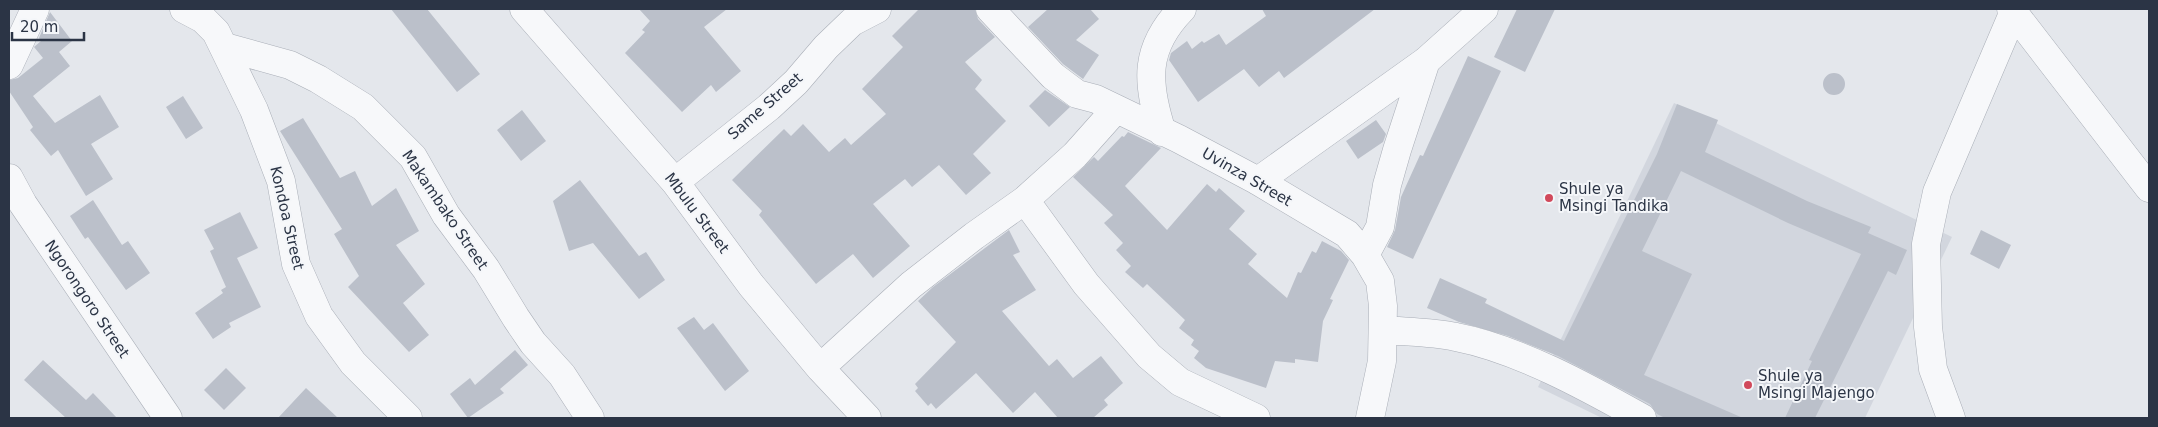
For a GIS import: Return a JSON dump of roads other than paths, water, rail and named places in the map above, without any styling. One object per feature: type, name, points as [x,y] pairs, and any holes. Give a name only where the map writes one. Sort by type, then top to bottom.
[{"type":"street","points":[[9,65],[35,9]]},
{"type":"street","name":"Kondoa Street","points":[[184,9],[212,27],[225,47],[258,119],[281,181],[296,264],[304,287],[318,316],[353,363],[408,418]]},
{"type":"street","name":"Mbulu Street","points":[[524,9],[675,182],[751,285],[820,368],[867,418]]},
{"type":"street","name":"Same Street","points":[[675,182],[796,82],[826,47],[845,15],[877,9]]},
{"type":"street","name":"Uvinza Street","points":[[990,9],[1053,76],[1077,94],[1096,99],[1258,181],[1347,234],[1364,254],[1380,281],[1384,330],[1382,361],[1370,418]]},
{"type":"street","points":[[1162,132],[1155,107],[1151,71],[1160,35],[1182,9]]},
{"type":"street","points":[[1258,181],[1426,61],[1484,9]]},
{"type":"street","points":[[2012,9],[2149,188]]},
{"type":"street","points":[[1951,418],[1933,369],[1928,327],[1926,244],[1937,192],[1985,81],[2012,9]]},
{"type":"street","name":"Makambako Street","points":[[225,47],[290,64],[318,78],[362,107],[413,157],[446,215],[486,269],[533,343],[562,376],[590,418]]},
{"type":"street","points":[[1364,254],[1380,228],[1392,168],[1426,61]]},
{"type":"street","points":[[820,368],[912,285],[974,236],[1025,200],[1075,155],[1116,109]]},
{"type":"street","name":"Ngorongoro Street","points":[[9,178],[23,204],[168,418]]},
{"type":"street","points":[[1025,200],[1086,284],[1149,356],[1180,382],[1256,418]]},
{"type":"street","points":[[1384,330],[1456,337],[1488,345],[1590,390],[1642,418]]},
{"type":"place","name":"Shule ya Msingi Tandika","points":[[1549,198]]},
{"type":"place","name":"Shule ya Msingi Majengo","points":[[1748,385]]}]
